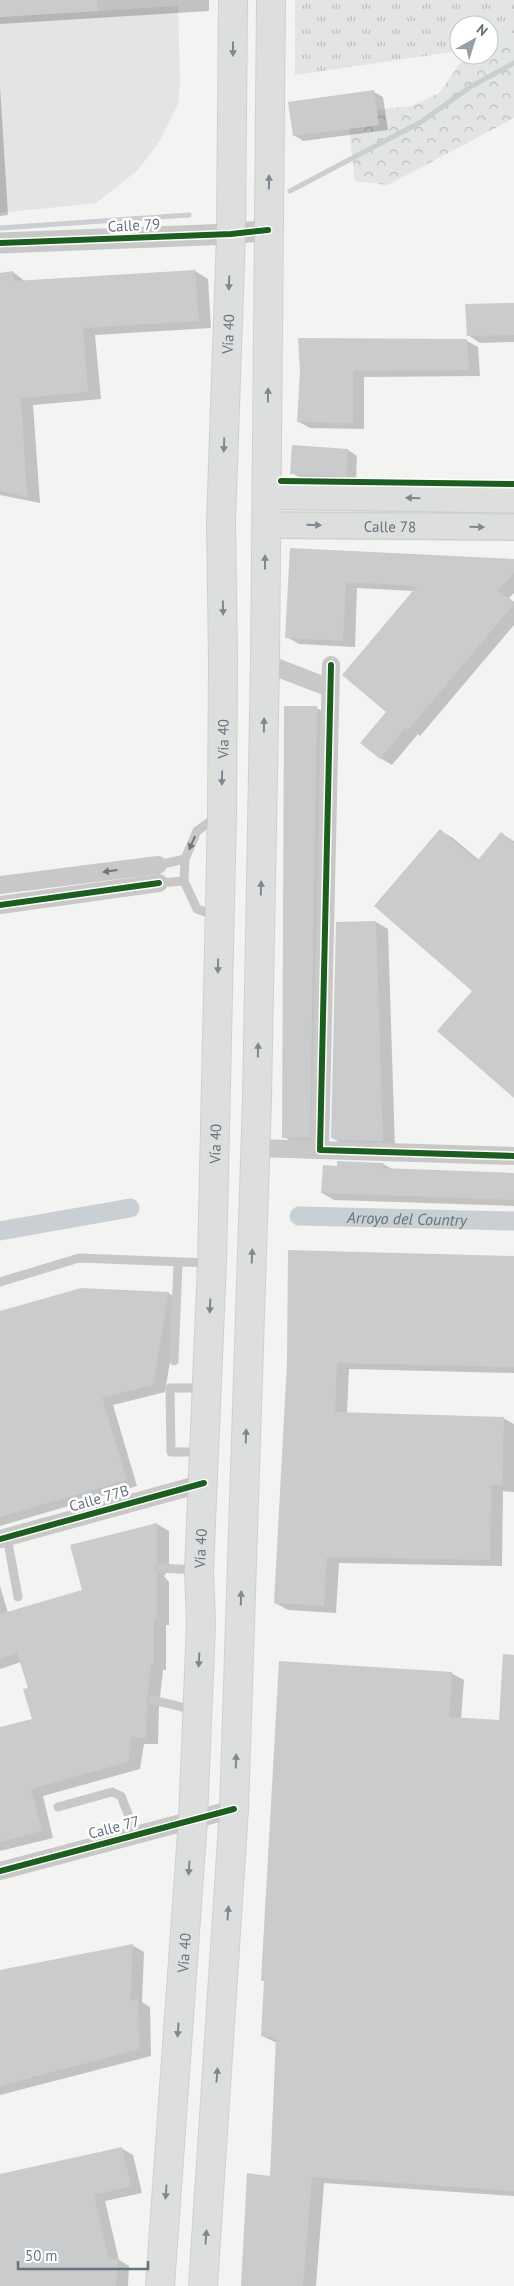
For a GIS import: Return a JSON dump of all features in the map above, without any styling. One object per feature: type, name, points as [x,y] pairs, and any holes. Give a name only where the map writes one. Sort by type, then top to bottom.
[{"type":"highway","name":"Vía 40","points":[[160,2286],[193,1819],[201,1624],[200,1570],[212,1263],[222,813],[223,660],[221,522],[231,234],[233,0]]},
{"type":"highway","points":[[203,2286],[234,1809],[240,1625],[264,1148],[257,1099],[274,666],[266,525],[270,0]]},
{"type":"highway","points":[[223,660],[274,666]]},
{"type":"highway","points":[[215,1098],[257,1099]]},
{"type":"highway","points":[[201,1624],[240,1625]]},
{"type":"main road","name":"Calle 78","points":[[266,496],[514,500]]},
{"type":"main road","name":"Calle 78","points":[[266,525],[514,527]]},
{"type":"street","name":"Calle 79","points":[[0,243],[231,234],[268,230]]},
{"type":"street","points":[[274,666],[330,688]]},
{"type":"street","points":[[320,1150],[331,666]]},
{"type":"street","points":[[0,885],[158,864]]},
{"type":"street","points":[[0,905],[159,883]]},
{"type":"street","points":[[264,1148],[514,1156]]},
{"type":"street","name":"Calle 77B","points":[[3,1538],[204,1483]]},
{"type":"street","name":"Calle 77","points":[[0,1871],[234,1809]]},
{"type":"lane","points":[[219,917],[197,909],[184,881],[185,859],[197,831],[222,813]]},
{"type":"lane","points":[[158,864],[185,859]]},
{"type":"lane","points":[[159,883],[184,881]]},
{"type":"lane","points":[[0,1282],[79,1258],[212,1263]]},
{"type":"lane","points":[[174,1361],[178,1263]]},
{"type":"lane","points":[[206,1388],[170,1388],[171,1452],[206,1452]]},
{"type":"lane","points":[[3,1538],[18,1597]]},
{"type":"lane","points":[[159,1568],[200,1570]]},
{"type":"lane","points":[[153,1700],[172,1706],[197,1710]]},
{"type":"lane","points":[[58,1807],[112,1792],[121,1796],[136,1834]]},
{"type":"green space","points":[[295,0],[514,0],[514,33],[499,38],[499,15],[449,15],[449,52],[295,75]]},
{"type":"green space","points":[[178,6],[180,83],[178,104],[159,142],[138,170],[96,203],[0,213],[0,17]]},
{"type":"green space","points":[[514,33],[514,118],[388,185],[355,181],[349,129],[376,110],[412,106],[439,93],[459,65],[499,65],[499,38]]},
{"type":"building","points":[[0,0],[97,0],[98,11],[0,17]]},
{"type":"building","points":[[374,90],[379,125],[293,136],[288,102]]},
{"type":"building","points":[[195,270],[199,321],[83,328],[88,392],[21,398],[27,497],[0,491],[0,273],[13,271],[14,281]]},
{"type":"building","points":[[514,303],[514,335],[467,336],[465,304]]},
{"type":"building","points":[[298,338],[467,339],[469,370],[353,371],[353,423],[297,422],[300,371]]},
{"type":"building","points":[[292,445],[348,449],[346,477],[290,474]]},
{"type":"building","points":[[290,548],[514,559],[514,573],[498,590],[514,604],[408,730],[405,728],[380,759],[360,743],[386,712],[342,675],[417,586],[346,582],[343,641],[285,638]]},
{"type":"building","points":[[284,706],[317,706],[310,1138],[282,1138]]},
{"type":"building","points":[[440,829],[477,861],[501,832],[514,843],[514,1098],[437,1031],[472,991],[374,906]]},
{"type":"building","points":[[376,921],[383,1141],[336,1140],[331,1138],[336,922]]},
{"type":"building","points":[[337,1161],[383,1163],[383,1168],[514,1173],[514,1200],[321,1193],[323,1165],[337,1166]]},
{"type":"building","points":[[288,1250],[514,1256],[514,1367],[337,1363],[335,1412],[504,1417],[502,1485],[491,1485],[490,1560],[327,1557],[324,1606],[274,1603],[287,1362]]},
{"type":"building","points":[[81,1288],[169,1292],[153,1385],[102,1398],[127,1480],[0,1517],[0,1311]]},
{"type":"building","points":[[157,1523],[157,1562],[153,1568],[157,1574],[157,1618],[154,1618],[154,1664],[151,1664],[147,1699],[146,1738],[132,1737],[128,1762],[31,1789],[42,1831],[0,1842],[0,1727],[32,1719],[23,1689],[28,1688],[17,1653],[0,1659],[0,1614],[82,1590],[70,1545]]},
{"type":"building","points":[[503,1654],[514,1655],[514,2191],[312,2177],[303,2286],[241,2286],[247,2173],[270,2176],[276,2037],[261,2036],[264,1981],[261,1981],[279,1661],[452,1672],[449,1717],[499,1720]]},
{"type":"building","points":[[133,1944],[130,2001],[138,1999],[139,2049],[0,2086],[0,1970]]},
{"type":"building","points":[[122,2147],[131,2186],[94,2195],[109,2260],[118,2258],[116,2286],[0,2286],[0,2174]]},
{"type":"waterway","points":[[290,191],[421,122],[470,87],[514,63]]},
{"type":"waterway","points":[[0,228],[189,215]]},
{"type":"waterway","name":"Arroyo del Country","points":[[0,1231],[130,1208]]},
{"type":"waterway","name":"Arroyo del Country","points":[[299,1216],[514,1221]]},
{"type":"cycle path","points":[[0,243],[231,234],[268,230]]},
{"type":"cycle path","points":[[281,481],[514,484]]},
{"type":"cycle path","points":[[331,665],[320,1150],[514,1156]]},
{"type":"cycle path","points":[[0,905],[159,883]]},
{"type":"cycle path","points":[[0,1539],[204,1483]]},
{"type":"cycle path","points":[[0,1871],[234,1809]]}]
